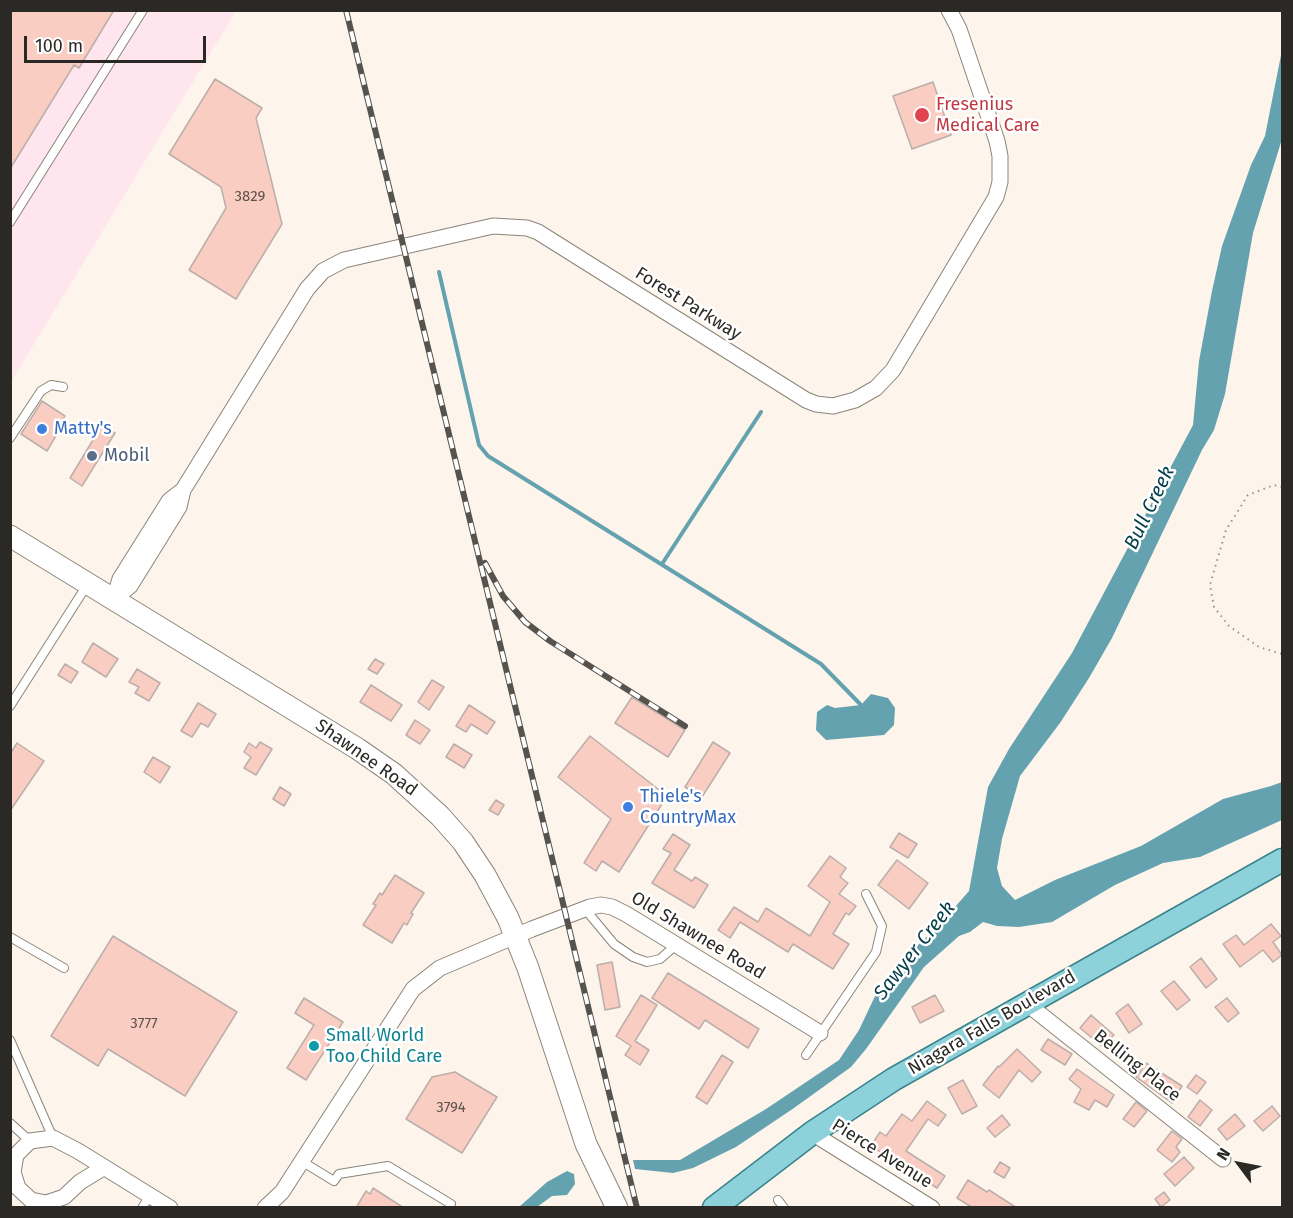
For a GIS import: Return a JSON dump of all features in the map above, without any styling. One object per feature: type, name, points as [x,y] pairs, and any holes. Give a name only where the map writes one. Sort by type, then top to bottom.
[{"type":"main road","name":"Shawnee Road","points":[[10,536],[358,749],[402,781],[440,816],[463,842],[500,902],[516,935],[586,1144],[617,1208]]},
{"type":"main road","name":"Niagara Falls Boulevard","points":[[714,1208],[812,1134],[894,1078],[1282,860]]},
{"type":"street","name":"Forest Parkway","points":[[114,599],[120,579],[169,501],[183,490],[307,289],[323,271],[344,260],[493,226],[515,226],[538,232],[806,400],[833,406],[844,404],[876,388],[893,370],[996,197],[1000,182],[998,141],[959,29],[949,10]]},
{"type":"street","name":"Old Shawnee Road","points":[[265,1208],[282,1192],[303,1162],[413,989],[440,968],[516,935],[585,909],[601,905],[612,907],[820,1033]]},
{"type":"street","name":"Belling Place","points":[[1026,1003],[1223,1159]]},
{"type":"street","name":"Pierce Avenue","points":[[812,1134],[932,1208]]},
{"type":"street","points":[[104,1168],[80,1182],[64,1197],[46,1203],[31,1200],[18,1188],[13,1172],[16,1155],[30,1142],[53,1138],[104,1168],[146,1201],[170,1208]]},
{"type":"lane","points":[[10,222],[143,10]]},
{"type":"lane","points":[[10,438],[41,391],[51,385],[63,387]]},
{"type":"lane","points":[[10,706],[87,583]]},
{"type":"lane","points":[[806,1055],[876,952],[882,926],[866,894]]},
{"type":"lane","points":[[585,909],[614,944],[633,957],[647,962],[660,959],[676,945]]},
{"type":"lane","points":[[10,937],[64,968]]},
{"type":"lane","points":[[10,1040],[53,1138]]},
{"type":"lane","points":[[10,1123],[30,1142]]},
{"type":"lane","points":[[303,1162],[334,1181],[339,1174],[388,1166],[451,1204],[449,1208]]},
{"type":"lane","points":[[778,1200],[784,1208]]},
{"type":"path","points":[[1282,487],[1274,484],[1248,495],[1226,530],[1210,585],[1214,607],[1229,626],[1259,647],[1282,654]]},
{"type":"shaded area","points":[[11,11],[236,11],[11,382]]},
{"type":"water","points":[[1282,50],[1282,139],[1253,233],[1225,394],[1214,430],[1202,450],[1112,638],[1060,723],[1020,776],[1002,839],[997,868],[1002,886],[1015,900],[1055,880],[1141,846],[1223,799],[1282,782],[1282,820],[1200,857],[1163,863],[1115,885],[1052,922],[1019,927],[997,926],[983,922],[970,932],[959,936],[924,967],[851,1067],[794,1108],[736,1147],[693,1168],[673,1173],[635,1169],[633,1160],[680,1160],[766,1109],[839,1060],[859,1030],[876,994],[915,948],[969,891],[988,787],[1009,749],[1072,653],[1193,425],[1199,361],[1222,246],[1251,165],[1265,136]]},
{"type":"water","points":[[871,694],[888,698],[895,708],[894,725],[884,735],[826,740],[816,730],[817,712],[827,705],[835,708],[861,705]]},
{"type":"water","points":[[567,1171],[574,1174],[575,1184],[567,1195],[552,1196],[537,1207],[519,1207],[547,1182]]},
{"type":"building","points":[[10,10],[114,10],[79,68],[74,65],[10,169]]},
{"type":"building","points":[[215,79],[262,108],[256,118],[282,224],[236,299],[189,270],[226,208],[221,187],[169,154]]},
{"type":"building","name":"Fresenius Medical Care","points":[[933,82],[951,135],[912,149],[893,96]]},
{"type":"building","name":"Matty's","points":[[42,401],[65,416],[61,423],[63,424],[47,451],[21,434]]},
{"type":"building","name":"Mobil","points":[[102,425],[115,433],[82,486],[70,478]]},
{"type":"building","points":[[93,643],[118,659],[106,677],[82,662]]},
{"type":"building","points":[[375,659],[384,664],[377,674],[368,669]]},
{"type":"building","points":[[65,664],[78,672],[71,683],[58,675]]},
{"type":"building","points":[[137,669],[160,683],[149,701],[135,693],[139,687],[129,682]]},
{"type":"building","points":[[432,680],[444,687],[429,710],[418,702]]},
{"type":"building","points":[[371,685],[402,705],[391,721],[360,702]]},
{"type":"building","points":[[632,697],[685,730],[668,757],[615,723]]},
{"type":"building","points":[[198,703],[216,714],[208,727],[201,723],[192,737],[181,731]]},
{"type":"building","points":[[469,705],[495,722],[487,734],[471,724],[466,732],[456,726]]},
{"type":"building","points":[[415,720],[430,730],[420,744],[406,735]]},
{"type":"building","name":"Thiele's CountryMax","points":[[590,736],[667,796],[619,872],[602,861],[596,871],[584,863],[611,819],[558,777]]},
{"type":"building","points":[[260,742],[272,749],[256,775],[244,768],[251,757],[244,752],[249,743],[256,748]]},
{"type":"building","points":[[713,742],[730,753],[702,797],[685,787]]},
{"type":"building","points":[[17,743],[44,761],[10,811],[10,754]]},
{"type":"building","points":[[454,744],[472,755],[464,768],[446,757]]},
{"type":"building","points":[[153,757],[170,767],[160,783],[144,772]]},
{"type":"building","points":[[280,787],[291,794],[284,806],[273,799]]},
{"type":"building","points":[[496,800],[504,805],[498,815],[489,810]]},
{"type":"building","points":[[899,833],[917,844],[908,858],[890,847]]},
{"type":"building","points":[[673,834],[690,845],[674,870],[692,881],[695,877],[708,885],[694,908],[652,883],[671,853],[663,849]]},
{"type":"building","points":[[830,856],[846,868],[840,877],[848,883],[839,894],[856,906],[849,915],[846,913],[833,934],[849,944],[833,969],[793,944],[788,952],[740,922],[730,938],[718,930],[734,907],[758,922],[766,908],[810,936],[830,902],[808,886]]},
{"type":"building","points":[[897,860],[928,883],[909,909],[878,885]]},
{"type":"building","points":[[395,875],[424,893],[411,913],[413,914],[407,925],[404,923],[392,943],[363,925],[376,905],[373,904],[380,893],[382,895]]},
{"type":"building","points":[[1271,924],[1281,936],[1273,942],[1282,955],[1273,962],[1263,950],[1240,967],[1223,944],[1236,935],[1244,945]]},
{"type":"building","points":[[113,936],[237,1012],[185,1096],[108,1049],[98,1066],[51,1036]]},
{"type":"building","points":[[1201,958],[1217,979],[1206,988],[1190,967]]},
{"type":"building","points":[[612,962],[620,1007],[605,1010],[597,965]]},
{"type":"building","points":[[668,973],[759,1029],[748,1048],[705,1020],[699,1029],[652,998]]},
{"type":"building","points":[[1174,981],[1190,1000],[1177,1010],[1161,991]]},
{"type":"building","points":[[641,995],[657,1005],[635,1041],[649,1050],[640,1065],[625,1055],[631,1046],[616,1036]]},
{"type":"building","points":[[935,995],[944,1011],[920,1023],[912,1007]]},
{"type":"building","name":"Small World Too Child Care","points":[[304,998],[343,1022],[306,1080],[287,1068],[314,1025],[295,1013]]},
{"type":"building","points":[[1227,998],[1239,1013],[1228,1022],[1215,1007]]},
{"type":"building","points":[[1128,1004],[1142,1024],[1129,1033],[1116,1013]]},
{"type":"building","points":[[1091,1015],[1114,1035],[1103,1047],[1080,1028]]},
{"type":"building","points":[[1048,1039],[1072,1054],[1065,1065],[1041,1050]]},
{"type":"building","points":[[1017,1049],[1041,1072],[1032,1082],[1019,1070],[999,1098],[983,1085],[998,1066]]},
{"type":"building","points":[[722,1055],[733,1062],[707,1104],[696,1097]]},
{"type":"building","points":[[1146,1063],[1182,1086],[1172,1103],[1136,1077]]},
{"type":"building","points":[[1077,1069],[1114,1095],[1107,1107],[1095,1100],[1089,1110],[1074,1102],[1081,1089],[1069,1079]]},
{"type":"building","points":[[455,1072],[497,1097],[462,1153],[406,1119],[432,1077]]},
{"type":"building","points":[[1196,1075],[1206,1082],[1197,1094],[1187,1087]]},
{"type":"building","points":[[963,1080],[977,1106],[962,1114],[948,1088]]},
{"type":"building","points":[[1200,1100],[1212,1110],[1200,1126],[1188,1117]]},
{"type":"building","points":[[927,1101],[946,1115],[938,1126],[928,1119],[906,1151],[945,1176],[937,1188],[871,1146],[880,1132],[886,1136],[902,1114],[912,1121]]},
{"type":"building","points":[[1136,1102],[1147,1111],[1134,1127],[1123,1119]]},
{"type":"building","points":[[1272,1106],[1280,1116],[1263,1131],[1254,1121]]},
{"type":"building","points":[[1235,1114],[1245,1126],[1227,1140],[1218,1129]]},
{"type":"building","points":[[1002,1115],[1010,1125],[995,1137],[987,1128]]},
{"type":"building","points":[[1172,1131],[1182,1139],[1176,1147],[1180,1152],[1172,1162],[1157,1150]]},
{"type":"building","points":[[1184,1157],[1194,1168],[1175,1186],[1164,1174]]},
{"type":"building","points":[[1000,1162],[1010,1168],[1004,1178],[994,1172]]},
{"type":"building","points":[[968,1180],[1017,1208],[973,1208],[957,1198]]},
{"type":"building","points":[[373,1188],[404,1208],[356,1208],[366,1191],[370,1194]]},
{"type":"building","points":[[1164,1192],[1170,1200],[1161,1207],[1155,1199]]},
{"type":"waterway","points":[[439,272],[479,445],[488,456],[821,664],[861,705]]},
{"type":"waterway","points":[[662,564],[761,412]]},
{"type":"railway","points":[[346,10],[637,1208]]},
{"type":"railway","points":[[485,563],[503,596],[525,622],[550,641],[685,726]]},
{"type":"place","name":"Fresenius Medical Care","points":[[922,115]]},
{"type":"place","name":"Matty's","points":[[42,429]]},
{"type":"place","name":"Mobil","points":[[92,456]]},
{"type":"place","name":"Thiele's CountryMax","points":[[628,807]]},
{"type":"place","name":"Small World Too Child Care","points":[[314,1046]]},
{"type":"water label","name":"Bull Creek","points":[[1150,508]]},
{"type":"water label","name":"Sawyer Creek","points":[[915,951]]}]
